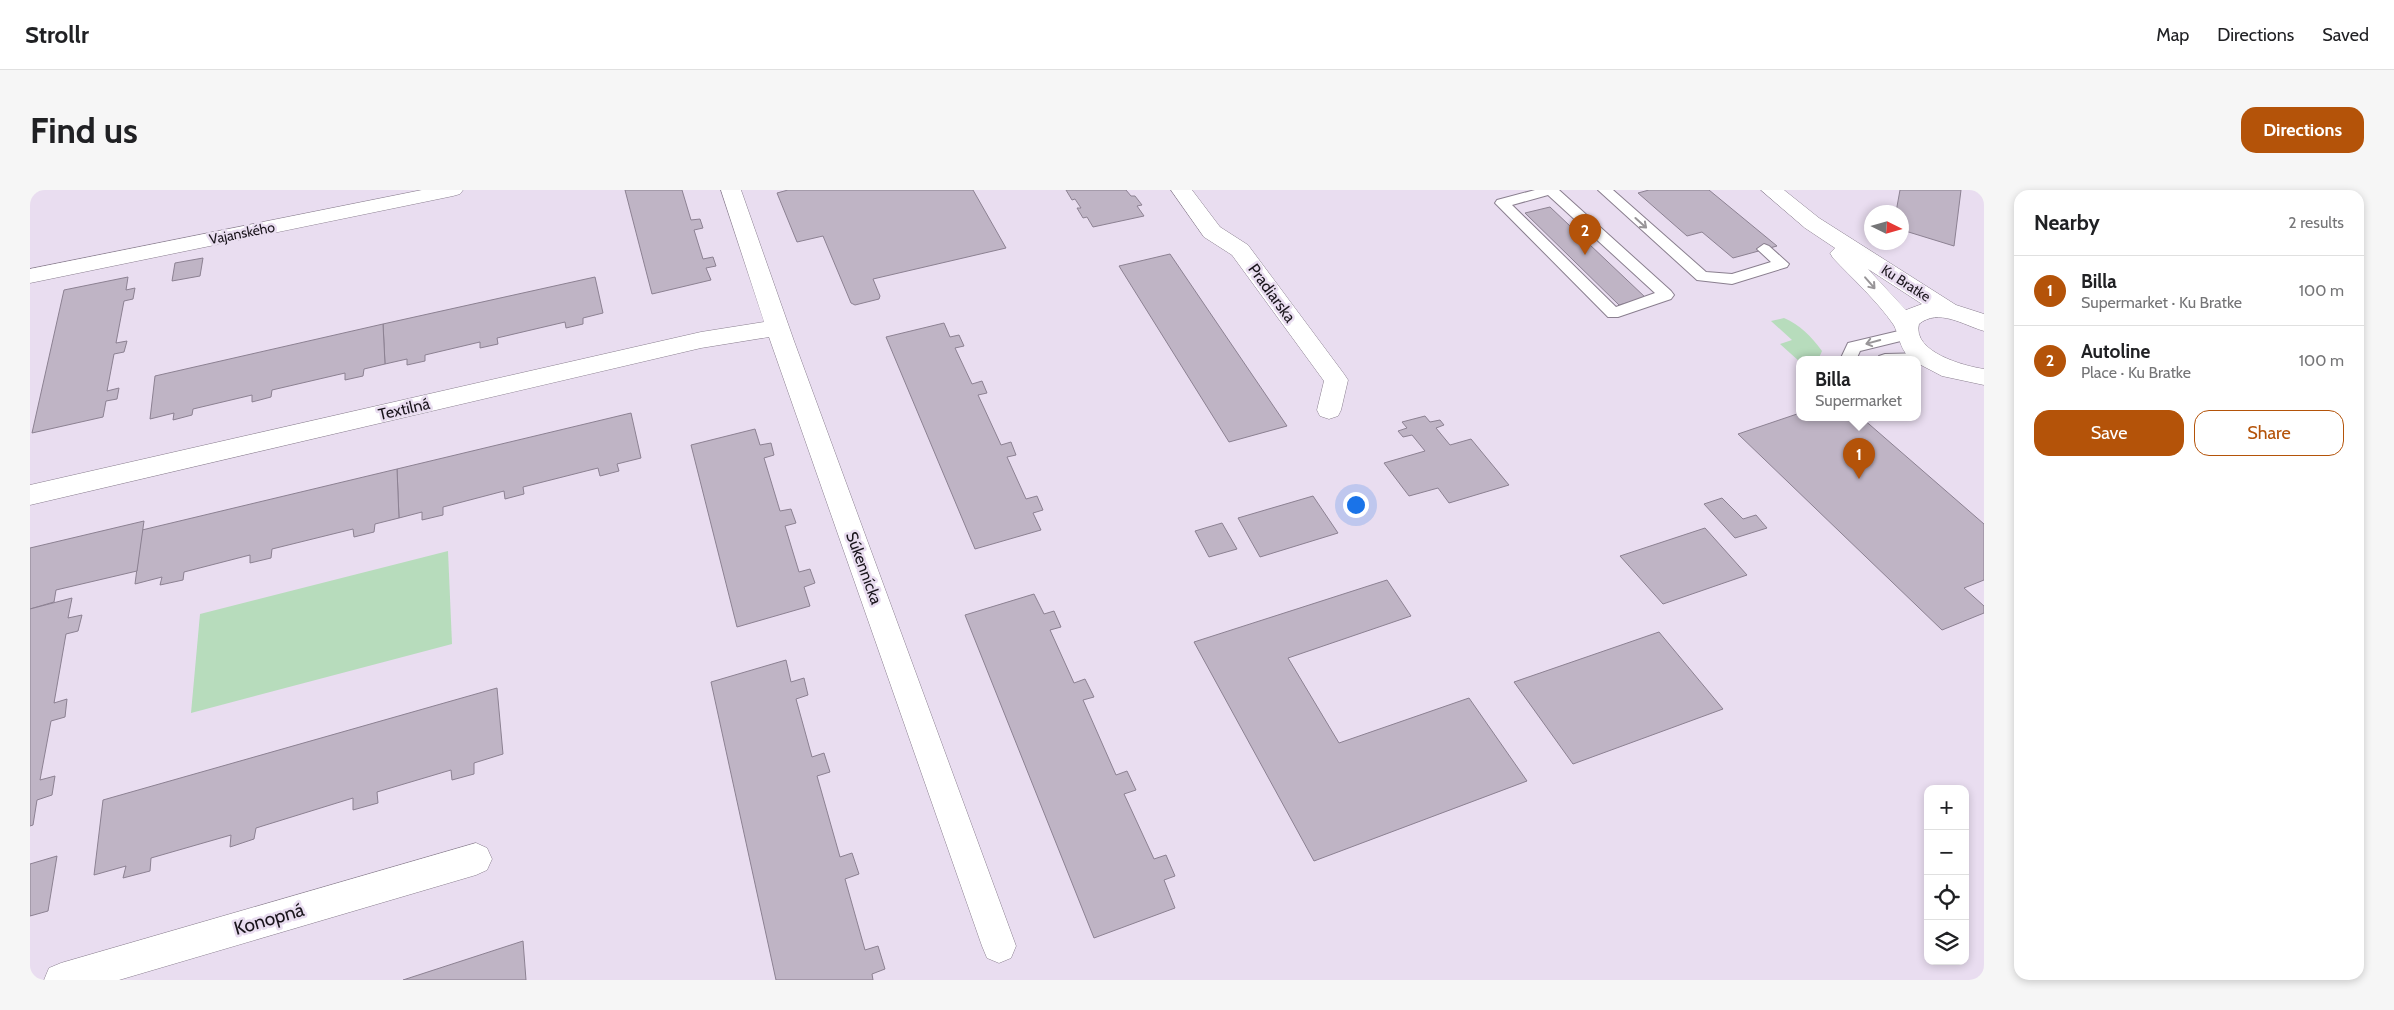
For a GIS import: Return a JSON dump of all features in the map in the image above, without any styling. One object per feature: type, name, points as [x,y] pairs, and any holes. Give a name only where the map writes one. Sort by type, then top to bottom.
[{"type":"street","name":"Vajanského","points":[[30,276],[453,190]]},
{"type":"street","name":"Súkennícka","points":[[730,190],[999,946]]},
{"type":"street","name":"Pradiarska","points":[[1181,190],[1212,232],[1240,250],[1336,380],[1330,410]]},
{"type":"street","name":"Ku Bratke","points":[[1771,190],[1812,223],[1949,311]]},
{"type":"street","name":"Ku Bratke","points":[[1812,223],[1907,329],[1915,347],[1928,359],[1948,370],[1979,380]]},
{"type":"street","points":[[1907,329],[1914,315],[1921,312],[1949,311],[1982,320]]},
{"type":"street","name":"Textilná","points":[[30,495],[701,340],[778,328]]},
{"type":"street","name":"Konopná","points":[[61,980],[476,859]]},
{"type":"lane","points":[[1551,190],[1666,295],[1613,313],[1502,202],[1551,190]]},
{"type":"lane","points":[[1605,190],[1702,277],[1732,279],[1782,264],[1764,249]]},
{"type":"lane","points":[[1850,356],[1854,347],[1907,329]]},
{"type":"lane","points":[[1921,359],[1928,359]]},
{"type":"green space","points":[[1784,318],[1800,328],[1822,351],[1820,356],[1796,356],[1796,358],[1780,344],[1792,340],[1771,321]]},
{"type":"green space","points":[[448,551],[452,644],[191,713],[200,614]]},
{"type":"building","points":[[625,190],[682,190],[691,220],[700,219],[703,228],[694,230],[703,259],[713,257],[716,266],[706,268],[711,280],[652,294]]},
{"type":"building","points":[[788,190],[973,190],[1006,248],[873,279],[880,296],[879,299],[855,305],[851,303],[823,236],[797,242],[777,193]]},
{"type":"building","points":[[1066,190],[1126,190],[1131,196],[1135,196],[1142,205],[1137,206],[1144,216],[1093,227],[1087,217],[1083,218],[1077,208],[1081,208],[1075,199],[1072,200]]},
{"type":"building","points":[[1649,190],[1709,190],[1777,246],[1733,258],[1702,232],[1687,236],[1638,193]]},
{"type":"building","points":[[1900,190],[1961,190],[1954,246],[1909,232],[1909,205],[1897,205]]},
{"type":"building","points":[[1550,207],[1646,298],[1619,305],[1525,213]]},
{"type":"building","points":[[1170,254],[1287,426],[1229,442],[1119,266]]},
{"type":"building","points":[[203,258],[200,276],[172,281],[175,263]]},
{"type":"building","points":[[128,277],[126,290],[135,288],[133,299],[124,301],[116,343],[127,341],[124,352],[114,354],[107,391],[119,388],[117,399],[106,401],[103,417],[32,433],[64,290]]},
{"type":"building","points":[[595,277],[603,313],[583,318],[583,324],[566,328],[565,322],[497,338],[498,344],[480,348],[480,342],[425,355],[425,361],[407,365],[407,359],[385,364],[383,324]]},
{"type":"building","points":[[944,323],[950,337],[959,335],[964,346],[955,348],[972,384],[982,381],[987,393],[978,395],[1001,445],[1011,442],[1016,455],[1007,457],[1026,499],[1037,496],[1043,510],[1033,513],[1041,530],[975,549],[886,337]]},
{"type":"building","points":[[383,324],[385,364],[364,369],[363,376],[345,380],[345,373],[272,390],[271,397],[252,402],[252,395],[193,409],[192,415],[173,420],[174,413],[150,419],[155,376]]},
{"type":"building","points":[[631,413],[641,458],[617,464],[619,471],[600,476],[598,468],[523,487],[524,494],[505,499],[504,491],[443,507],[443,515],[422,520],[422,512],[399,518],[397,469]]},
{"type":"building","points":[[1796,414],[1796,421],[1865,421],[1984,524],[1984,580],[1964,588],[1984,606],[1984,613],[1942,630],[1738,434]]},
{"type":"building","points":[[1425,416],[1430,422],[1440,420],[1444,425],[1436,428],[1450,445],[1471,439],[1509,485],[1449,503],[1438,488],[1409,496],[1384,463],[1425,451],[1412,435],[1403,437],[1398,431],[1407,428],[1402,422]]},
{"type":"building","points":[[755,429],[760,445],[771,443],[774,455],[764,458],[780,511],[791,509],[796,523],[785,526],[799,572],[810,569],[815,583],[804,587],[810,606],[737,627],[691,445]]},
{"type":"building","points":[[397,469],[399,518],[375,524],[374,532],[354,537],[353,529],[272,549],[271,558],[250,563],[250,555],[184,572],[183,580],[160,585],[162,577],[135,584],[142,530]]},
{"type":"building","points":[[1313,496],[1338,533],[1260,557],[1238,518]]},
{"type":"building","points":[[1722,498],[1743,519],[1756,515],[1767,528],[1735,538],[1704,504]]},
{"type":"building","points":[[144,521],[137,571],[56,590],[54,602],[30,609],[30,548]]},
{"type":"building","points":[[1222,523],[1237,549],[1209,557],[1195,531]]},
{"type":"building","points":[[1705,528],[1747,575],[1663,604],[1620,556]]},
{"type":"building","points":[[1387,580],[1411,616],[1288,658],[1339,743],[1469,698],[1527,781],[1314,861],[1194,642]]},
{"type":"building","points":[[1034,594],[1044,614],[1054,611],[1061,627],[1050,630],[1074,683],[1085,679],[1094,697],[1083,700],[1116,775],[1127,771],[1136,790],[1124,794],[1154,859],[1166,855],[1175,876],[1164,880],[1175,908],[1094,938],[965,615]]},
{"type":"building","points":[[72,598],[68,618],[82,615],[78,631],[66,634],[54,703],[67,699],[65,717],[51,721],[40,780],[55,776],[52,795],[37,800],[33,825],[30,826],[30,609]]},
{"type":"building","points":[[1659,632],[1723,709],[1573,764],[1514,682]]},
{"type":"building","points":[[786,660],[791,682],[804,678],[808,695],[796,699],[812,757],[824,753],[830,772],[817,776],[840,857],[852,853],[859,874],[845,879],[865,950],[878,946],[885,969],[872,974],[873,980],[776,980],[711,682]]},
{"type":"building","points":[[497,688],[503,754],[474,763],[474,774],[452,780],[451,770],[377,792],[378,803],[353,810],[353,798],[256,828],[254,839],[230,847],[231,835],[151,858],[150,871],[123,878],[126,866],[94,875],[103,800]]},
{"type":"building","points":[[57,856],[48,911],[30,916],[30,864]]},
{"type":"building","points":[[523,941],[526,980],[403,980]]},
{"type":"place","name":"Autoline","points":[[1585,255]]},
{"type":"place","name":"Billa","points":[[1859,479]]}]
